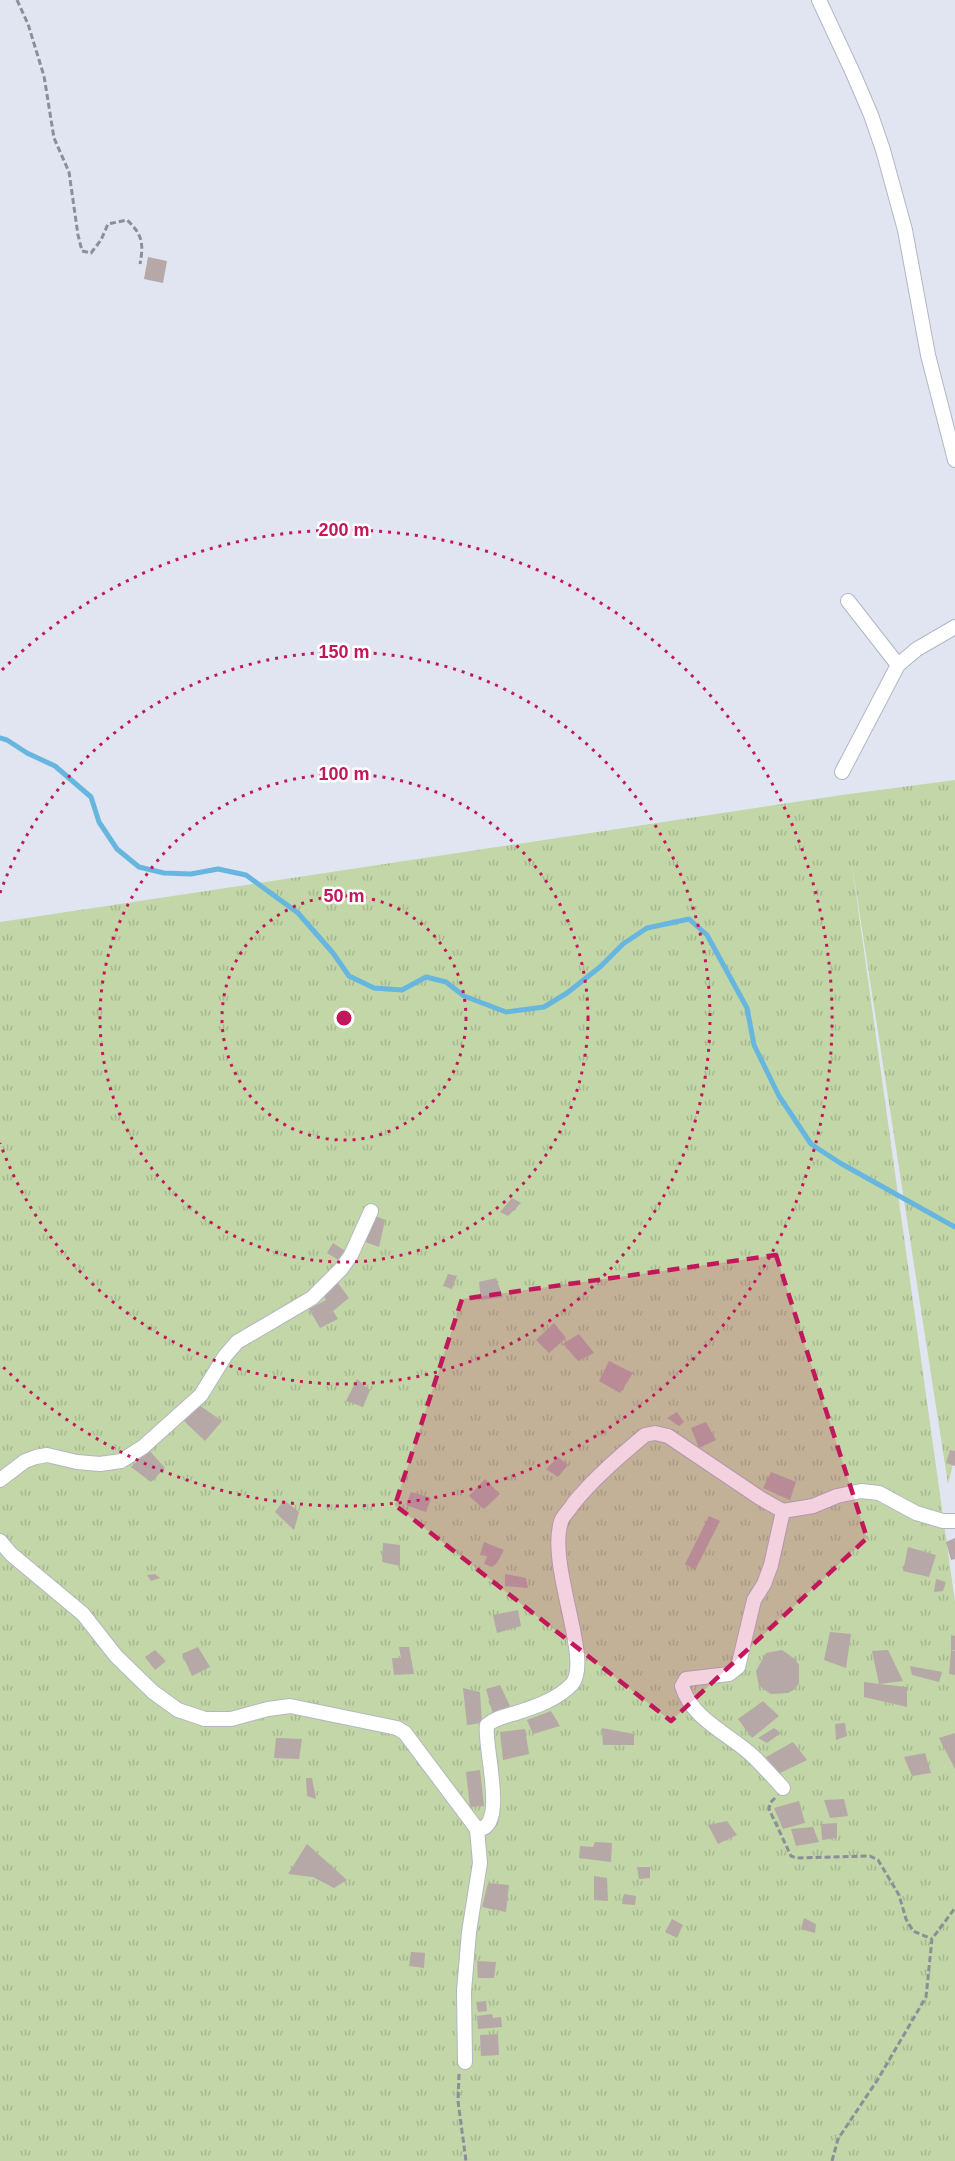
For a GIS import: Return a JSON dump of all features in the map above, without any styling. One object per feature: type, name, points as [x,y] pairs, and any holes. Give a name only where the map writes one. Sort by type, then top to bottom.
[{"type":"street","points":[[819,0],[858,84],[883,150],[905,230],[928,356],[955,460]]},
{"type":"street","points":[[849,601],[898,664]]},
{"type":"street","points":[[842,772],[898,664],[917,649],[955,627]]},
{"type":"street","points":[[0,1480],[25,1461],[36,1457],[47,1455],[77,1462],[100,1464],[121,1461],[144,1447],[201,1395],[225,1356],[237,1342],[312,1298],[341,1269],[351,1255],[371,1211]]},
{"type":"street","points":[[477,1829],[488,1826],[493,1798],[487,1725],[492,1720],[526,1710],[556,1697],[576,1677],[577,1652],[558,1560],[558,1539],[563,1518],[591,1482],[645,1435],[655,1433],[668,1436],[783,1511],[813,1506],[837,1496],[861,1491],[879,1493],[925,1516],[943,1521],[955,1521]]},
{"type":"street","points":[[783,1511],[771,1565],[764,1584],[754,1600],[738,1667],[729,1674],[686,1679],[682,1686],[685,1697],[705,1720],[753,1756],[783,1788]]},
{"type":"street","points":[[0,1541],[11,1554],[83,1614],[116,1656],[153,1692],[178,1710],[205,1719],[231,1719],[268,1709],[290,1706],[397,1728],[405,1733],[477,1829],[480,1863],[469,1932],[464,1991],[465,2062]]},
{"type":"path","points":[[17,0],[33,39],[44,76],[54,138],[69,172],[82,251],[91,253],[101,240],[108,224],[127,219],[138,230],[143,249],[140,264]]},
{"type":"path","points":[[783,1788],[770,1803],[769,1809],[791,1856],[796,1858],[870,1856],[878,1860],[899,1895],[906,1919],[913,1931],[932,1939]]},
{"type":"path","points":[[832,2161],[838,2139],[878,2079],[926,1996],[932,1939],[955,1908]]},
{"type":"path","points":[[465,2062],[458,2075],[458,2101],[466,2161]]},
{"type":"highlighted area","points":[[776,1255],[867,1538],[671,1721],[395,1505],[462,1299]]},
{"type":"green space","points":[[955,780],[955,1457],[948,1484],[851,858],[955,1602],[955,2161],[0,2161],[0,922]]},
{"type":"building","points":[[148,257],[167,261],[163,283],[144,279]]},
{"type":"building","points":[[512,1198],[521,1203],[508,1216],[500,1212]]},
{"type":"building","points":[[373,1215],[385,1220],[379,1247],[363,1241]]},
{"type":"building","points":[[333,1243],[345,1251],[340,1261],[327,1253]]},
{"type":"building","points":[[448,1274],[457,1276],[452,1289],[443,1286]]},
{"type":"building","points":[[496,1278],[503,1297],[481,1300],[479,1282]]},
{"type":"building","points":[[337,1282],[349,1298],[333,1311],[338,1319],[320,1328],[309,1309],[326,1300],[322,1294]]},
{"type":"building","points":[[554,1323],[566,1338],[549,1353],[536,1340]]},
{"type":"building","points":[[579,1334],[594,1353],[578,1361],[563,1344]]},
{"type":"building","points":[[609,1361],[633,1373],[620,1393],[599,1381]]},
{"type":"building","points":[[357,1379],[370,1390],[363,1407],[346,1401]]},
{"type":"building","points":[[199,1405],[222,1421],[205,1441],[184,1421]]},
{"type":"building","points":[[677,1412],[684,1422],[679,1426],[667,1418]]},
{"type":"building","points":[[706,1422],[716,1440],[699,1448],[691,1428]]},
{"type":"building","points":[[149,1450],[165,1468],[151,1482],[131,1467]]},
{"type":"building","points":[[950,1450],[955,1451],[955,1466],[946,1463]]},
{"type":"building","points":[[558,1457],[568,1465],[558,1477],[546,1469]]},
{"type":"building","points":[[771,1472],[796,1482],[790,1500],[763,1488]]},
{"type":"building","points":[[485,1479],[500,1494],[484,1509],[469,1496]]},
{"type":"building","points":[[411,1492],[431,1498],[426,1512],[406,1505]]},
{"type":"building","points":[[284,1500],[299,1512],[294,1530],[275,1512]]},
{"type":"building","points":[[709,1516],[720,1521],[695,1570],[685,1564]]},
{"type":"building","points":[[955,1538],[955,1559],[951,1560],[946,1542]]},
{"type":"building","points":[[484,1542],[504,1550],[492,1567],[484,1564],[487,1556],[480,1555]]},
{"type":"building","points":[[383,1543],[400,1545],[400,1566],[382,1562]]},
{"type":"building","points":[[908,1547],[936,1555],[929,1577],[903,1571]]},
{"type":"building","points":[[155,1574],[160,1578],[151,1581],[147,1575]]},
{"type":"building","points":[[505,1574],[526,1578],[528,1588],[505,1586]]},
{"type":"building","points":[[936,1579],[946,1582],[943,1591],[934,1592]]},
{"type":"building","points":[[518,1610],[521,1626],[497,1633],[493,1615]]},
{"type":"building","points":[[830,1632],[851,1634],[846,1668],[824,1660]]},
{"type":"building","points":[[951,1635],[955,1636],[955,1650],[951,1651]]},
{"type":"building","points":[[198,1647],[210,1667],[192,1676],[182,1654]]},
{"type":"building","points":[[399,1647],[409,1647],[414,1674],[394,1675],[392,1658],[401,1658]]},
{"type":"building","points":[[155,1650],[166,1661],[155,1670],[145,1657]]},
{"type":"building","points":[[782,1650],[795,1659],[799,1665],[799,1683],[788,1693],[771,1694],[759,1686],[756,1671],[766,1653]]},
{"type":"building","points":[[888,1650],[903,1681],[879,1684],[872,1651]]},
{"type":"building","points":[[951,1651],[955,1651],[955,1675],[949,1674]]},
{"type":"building","points":[[910,1666],[942,1672],[939,1682],[912,1675]]},
{"type":"building","points":[[864,1682],[907,1687],[907,1707],[864,1697]]},
{"type":"building","points":[[500,1685],[510,1706],[493,1714],[486,1689]]},
{"type":"building","points":[[463,1688],[480,1692],[482,1723],[467,1725]]},
{"type":"building","points":[[763,1701],[779,1716],[752,1738],[738,1719]]},
{"type":"building","points":[[551,1711],[560,1726],[533,1734],[527,1720]]},
{"type":"building","points":[[845,1723],[847,1736],[836,1740],[835,1724]]},
{"type":"building","points":[[602,1728],[634,1734],[634,1745],[603,1745]]},
{"type":"building","points":[[774,1728],[781,1733],[767,1743],[758,1738]]},
{"type":"building","points":[[525,1729],[529,1754],[503,1760],[500,1732]]},
{"type":"building","points":[[955,1733],[955,1769],[939,1738]]},
{"type":"building","points":[[276,1738],[302,1739],[299,1759],[274,1758]]},
{"type":"building","points":[[793,1742],[807,1760],[776,1775],[766,1757]]},
{"type":"building","points":[[925,1753],[931,1773],[912,1776],[904,1757]]},
{"type":"building","points":[[480,1770],[484,1806],[470,1807],[466,1772]]},
{"type":"building","points":[[306,1778],[312,1778],[316,1799],[307,1796]]},
{"type":"building","points":[[844,1799],[848,1816],[830,1818],[824,1800]]},
{"type":"building","points":[[799,1801],[805,1823],[783,1829],[774,1808]]},
{"type":"building","points":[[727,1821],[737,1835],[718,1844],[708,1825]]},
{"type":"building","points":[[837,1823],[837,1838],[822,1840],[821,1824]]},
{"type":"building","points":[[813,1827],[819,1842],[796,1846],[791,1829]]},
{"type":"building","points":[[595,1842],[612,1843],[611,1862],[579,1858],[580,1846],[593,1847]]},
{"type":"building","points":[[307,1844],[347,1880],[334,1888],[313,1877],[288,1874]]},
{"type":"building","points":[[637,1867],[650,1867],[650,1878],[639,1879]]},
{"type":"building","points":[[594,1876],[607,1878],[608,1901],[594,1900]]},
{"type":"building","points":[[488,1883],[509,1885],[506,1912],[482,1907]]},
{"type":"building","points":[[624,1894],[636,1896],[635,1905],[622,1904]]},
{"type":"building","points":[[804,1918],[816,1924],[815,1933],[801,1929]]},
{"type":"building","points":[[672,1919],[683,1925],[677,1938],[665,1932]]},
{"type":"building","points":[[411,1952],[425,1953],[424,1968],[409,1966]]},
{"type":"building","points":[[477,1961],[496,1962],[494,1978],[478,1978]]},
{"type":"building","points":[[486,2001],[487,2011],[478,2012],[476,2002]]},
{"type":"building","points":[[492,2014],[493,2018],[501,2017],[502,2027],[478,2029],[477,2016]]},
{"type":"building","points":[[498,2034],[499,2055],[481,2056],[480,2035]]},
{"type":"waterway","points":[[0,738],[55,766],[91,797],[99,822],[117,849],[139,867],[164,873],[191,874],[218,869],[246,875],[298,913],[333,953],[349,976],[374,988],[402,990],[426,977],[446,982],[464,996],[506,1012],[544,1007],[567,993],[600,967],[623,944],[647,928],[689,919],[707,935],[747,1008],[754,1045],[779,1096],[811,1144],[840,1163],[955,1227]]}]
